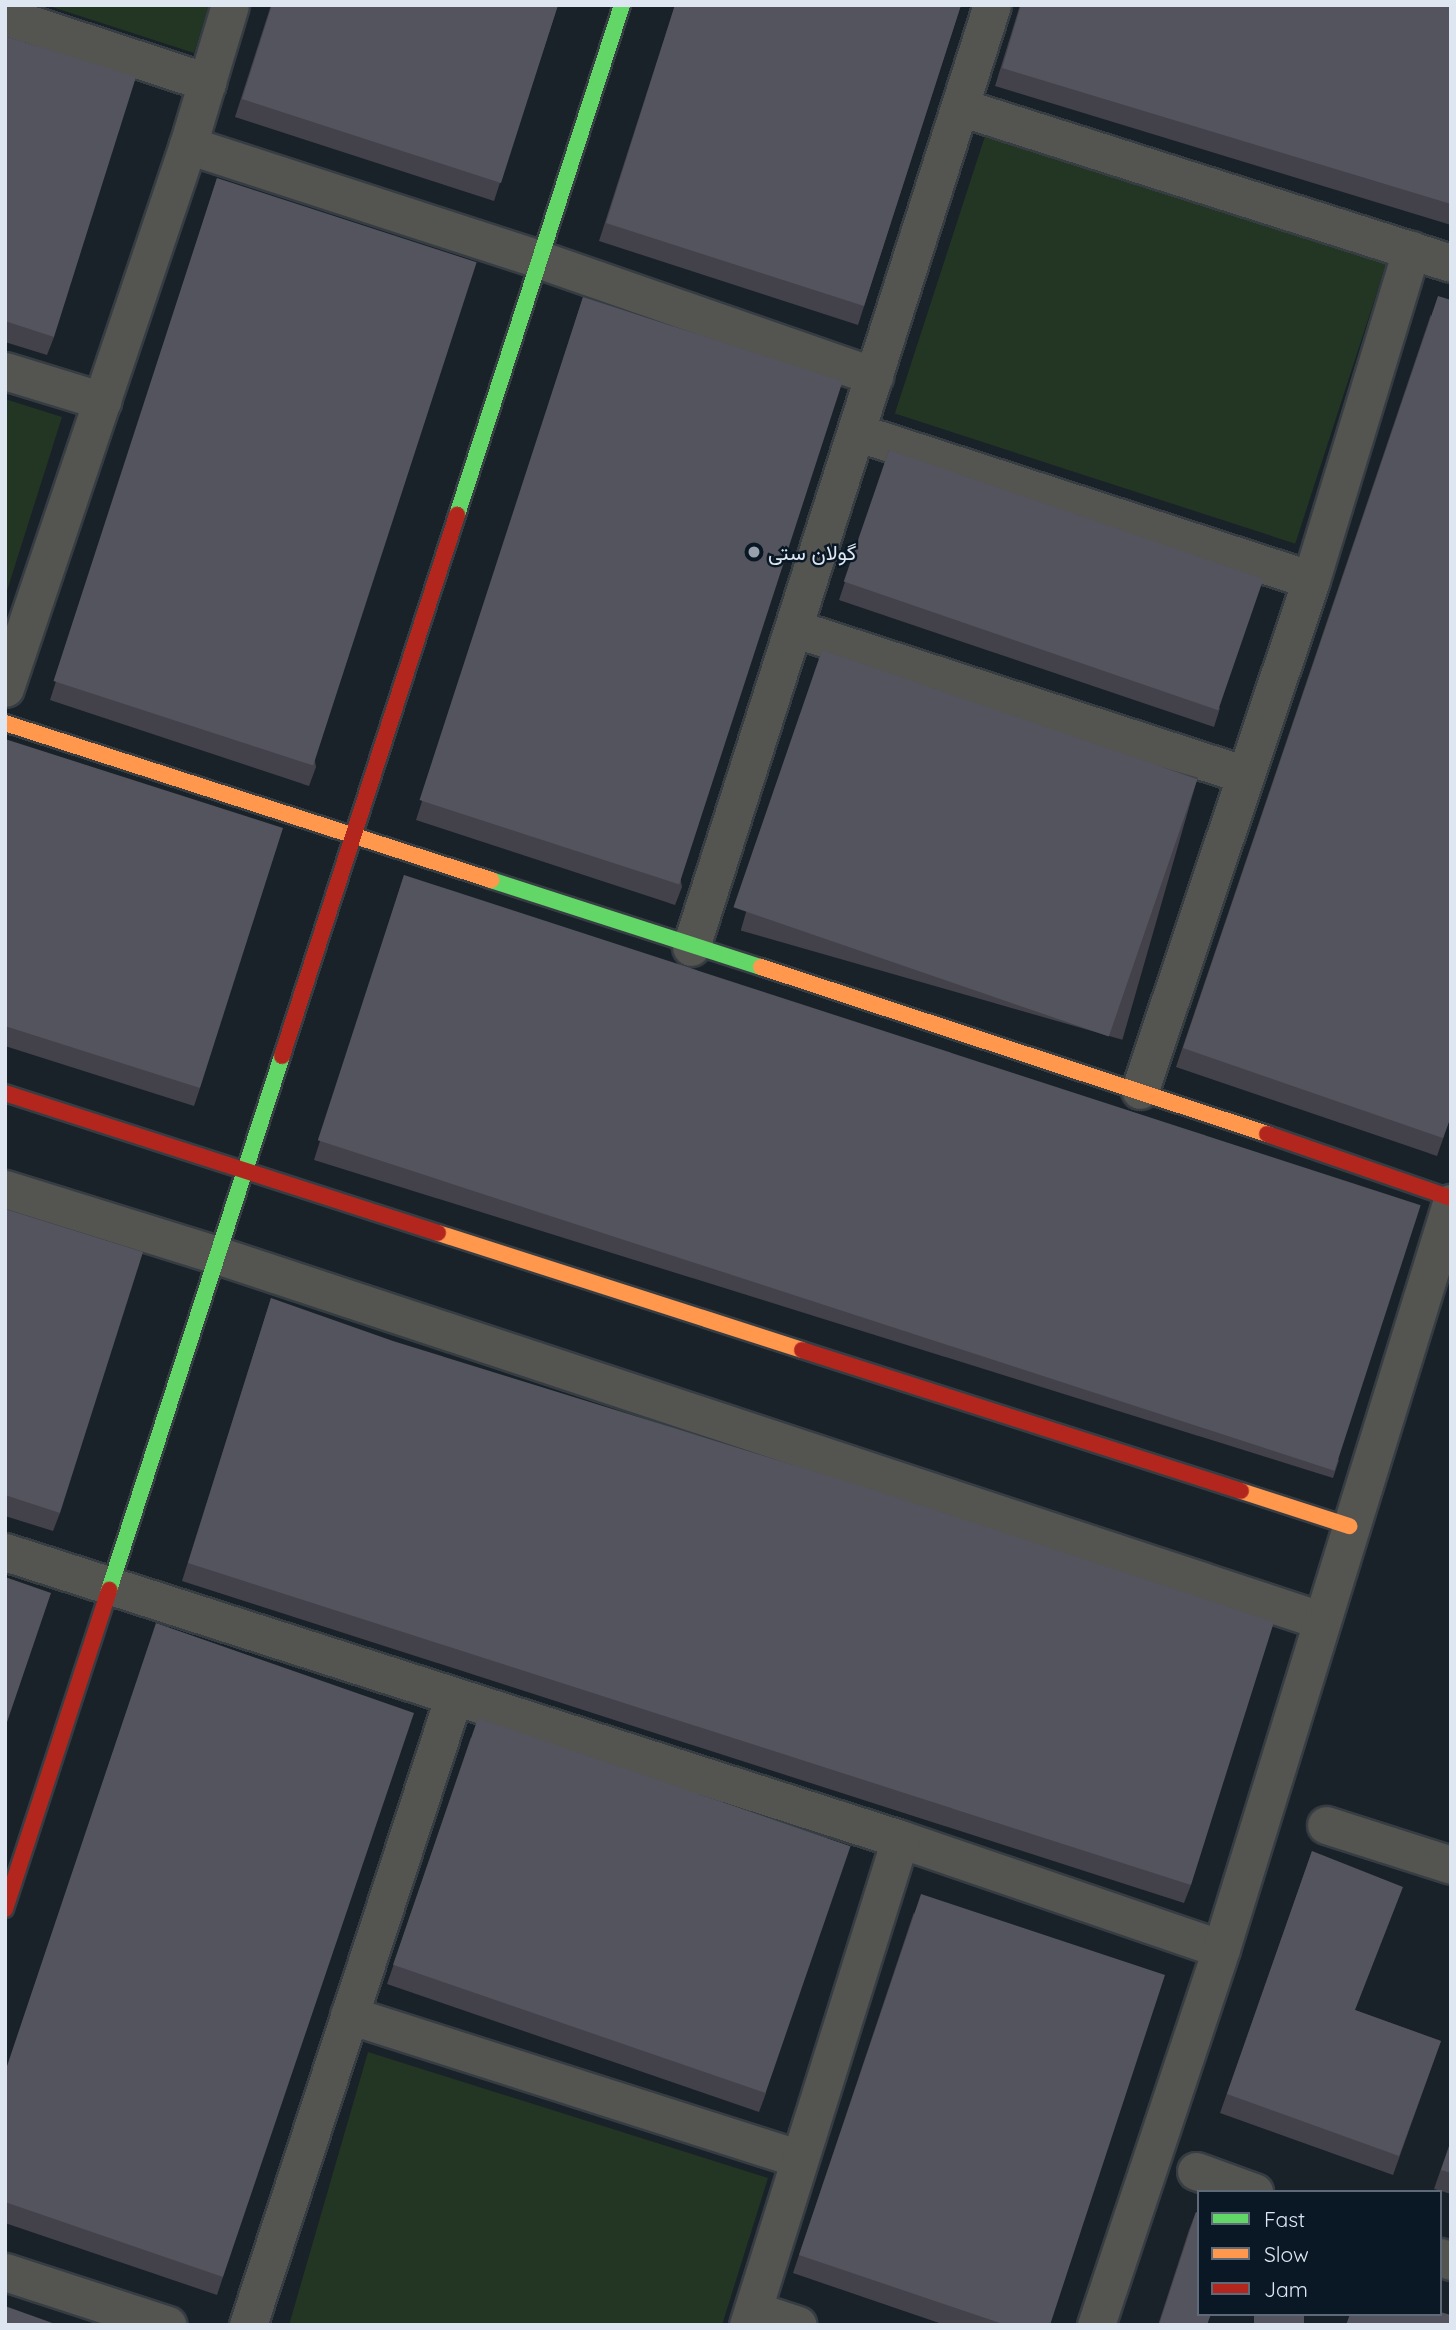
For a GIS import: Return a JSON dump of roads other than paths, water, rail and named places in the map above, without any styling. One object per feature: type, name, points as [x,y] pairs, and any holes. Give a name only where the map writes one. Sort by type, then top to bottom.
[{"type":"street","points":[[5,688],[188,145],[230,5]]},
{"type":"street","points":[[5,1909],[622,5]]},
{"type":"street","points":[[691,947],[992,5]]},
{"type":"street","points":[[5,16],[207,82]]},
{"type":"street","points":[[960,107],[1451,263]]},
{"type":"street","points":[[188,145],[541,260],[874,376]]},
{"type":"street","points":[[1140,1090],[1311,580],[1410,250]]},
{"type":"street","points":[[5,371],[103,401]]},
{"type":"street","points":[[856,432],[1311,580]]},
{"type":"street","points":[[793,628],[1246,775]]},
{"type":"street","points":[[5,723],[1140,1090],[1451,1198]]},
{"type":"street","points":[[5,1093],[1349,1526]]},
{"type":"street","points":[[5,1189],[217,1255],[1320,1620]]},
{"type":"street","points":[[1096,2325],[1222,1949],[1320,1620],[1451,1203]]},
{"type":"street","points":[[5,1552],[453,1699],[900,1839],[1222,1949]]},
{"type":"street","points":[[248,2325],[453,1699]]},
{"type":"street","points":[[1326,1825],[1451,1865]]},
{"type":"street","points":[[798,2325],[751,2317],[798,2158],[900,1839]]},
{"type":"street","points":[[349,2015],[798,2158]]},
{"type":"street","points":[[1196,2171],[1248,2190]]},
{"type":"street","points":[[5,2272],[169,2325]]},
{"type":"place","name":"گولان ستی","points":[[754,552]]}]
